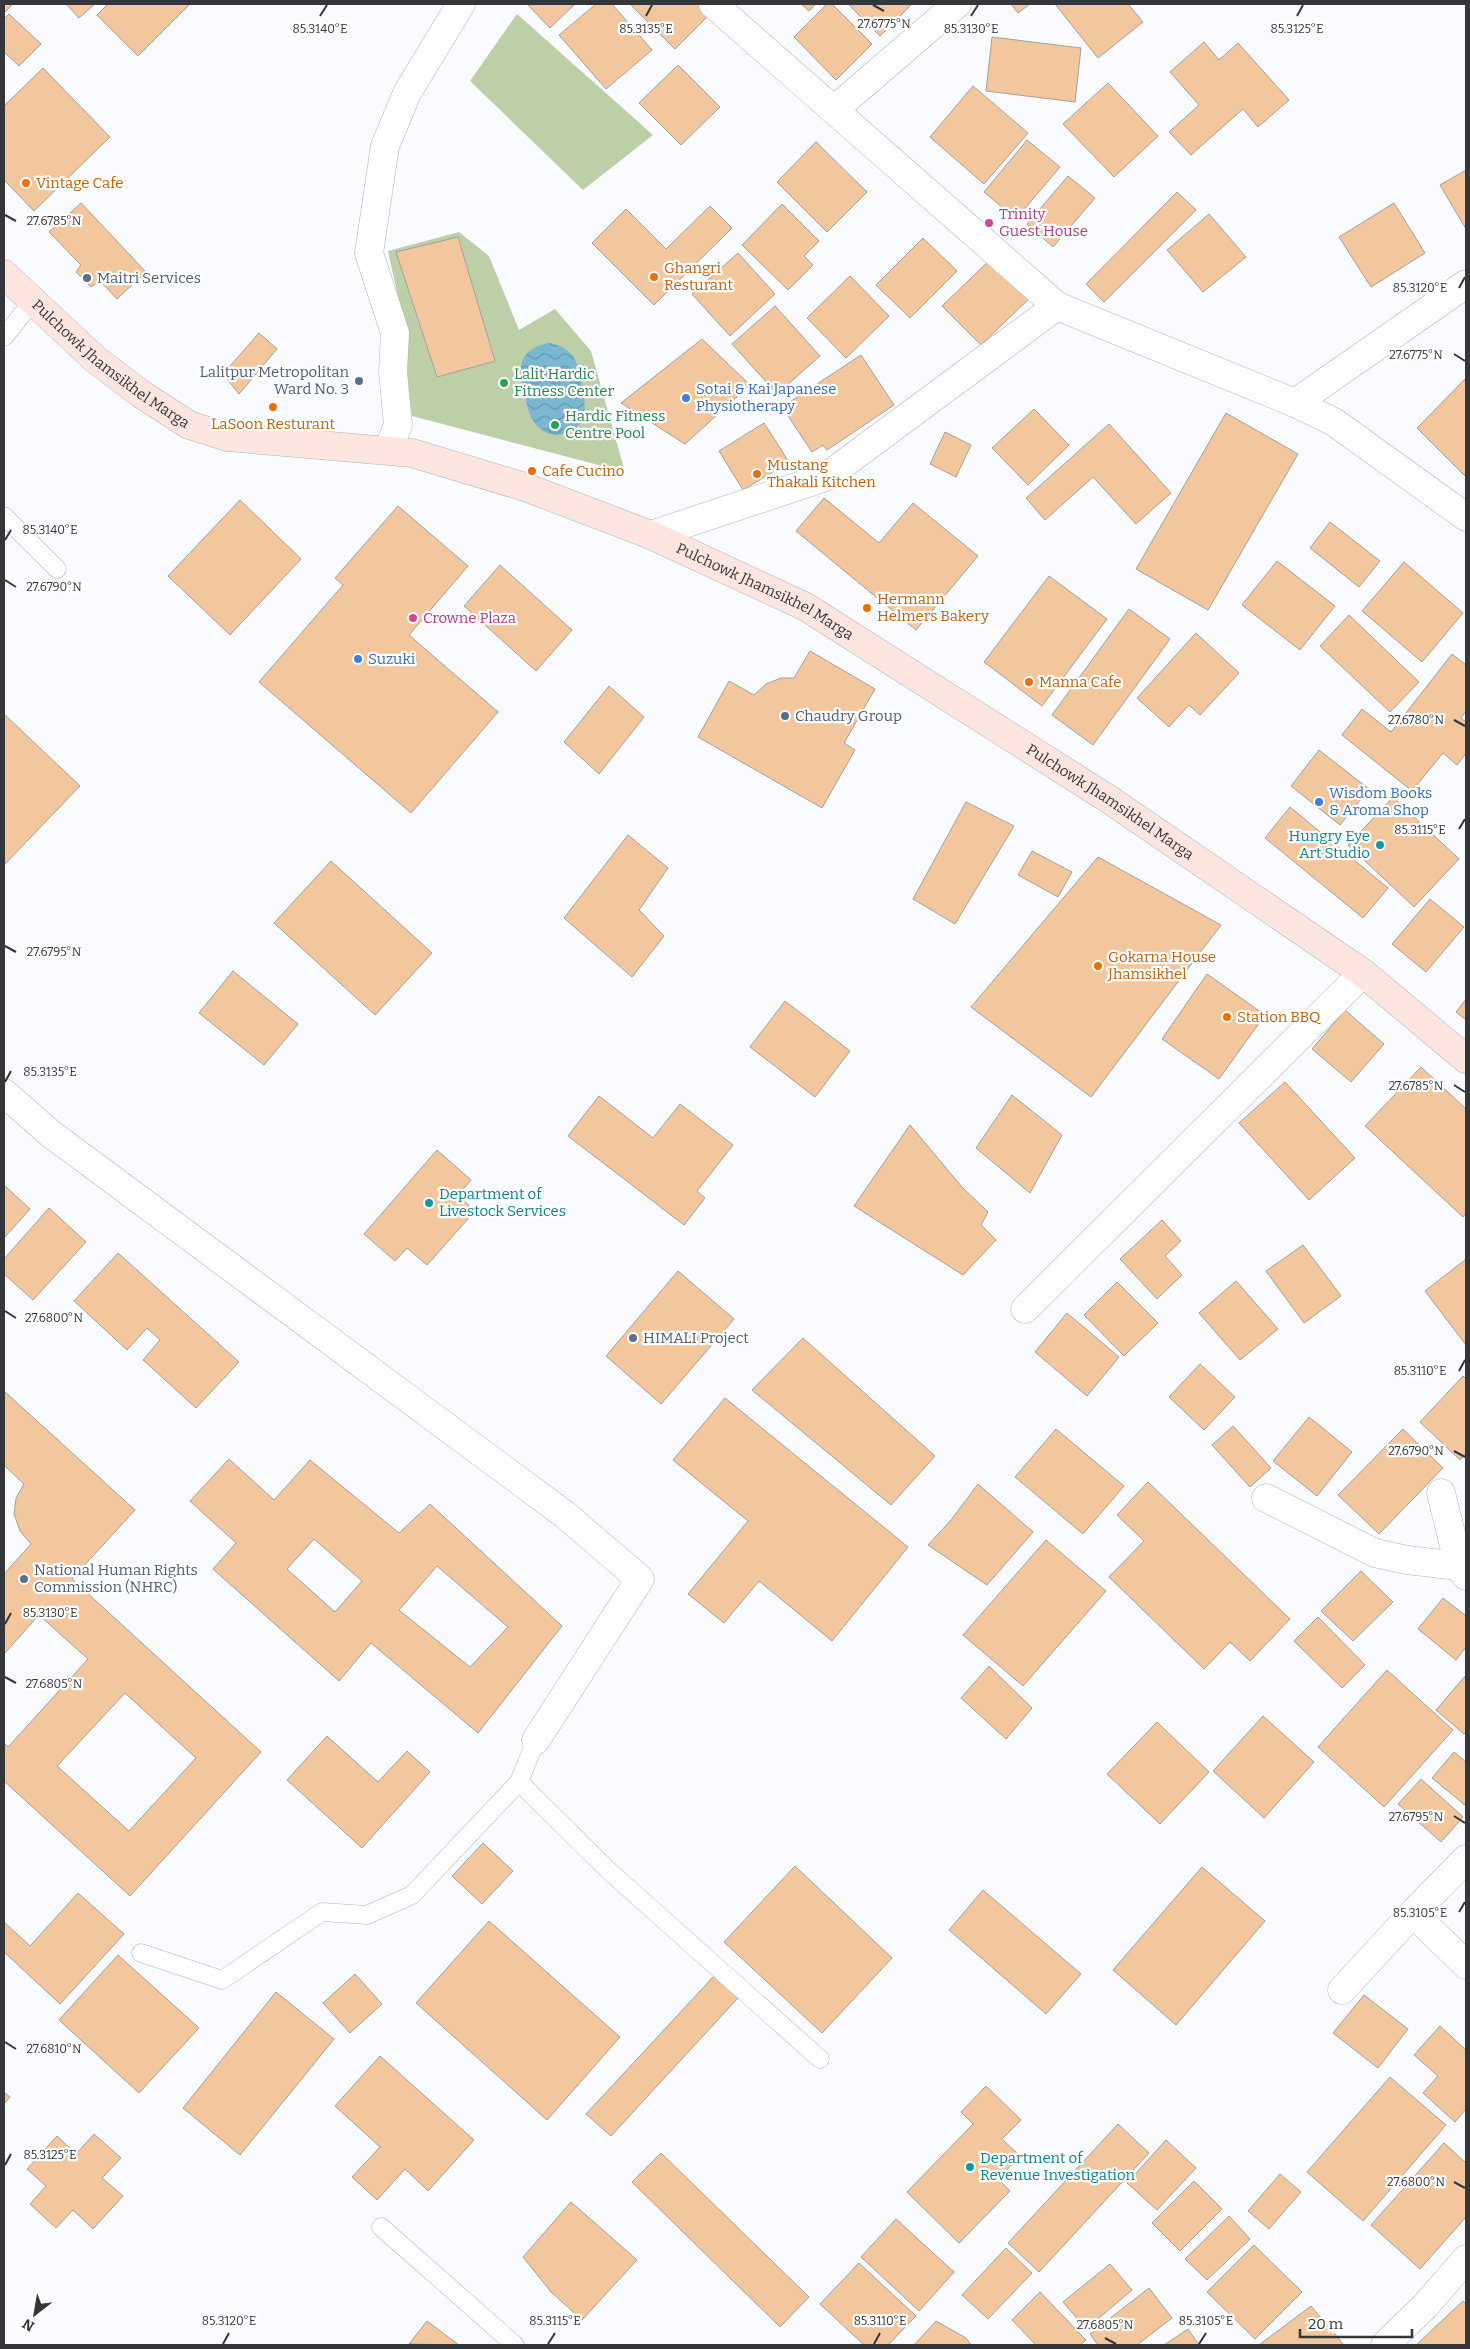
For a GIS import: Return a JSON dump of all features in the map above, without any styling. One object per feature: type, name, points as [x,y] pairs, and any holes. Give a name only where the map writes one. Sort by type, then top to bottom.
[{"type":"main road","name":"Pulchowk Jhamsikhel Marga","points":[[4,274],[95,359],[141,394],[189,425],[227,437],[412,453],[525,487],[651,536],[806,608],[1110,800],[1363,973],[1466,1059]]},
{"type":"street","points":[[388,450],[398,425],[393,372],[395,332],[369,253],[385,146],[407,94],[461,4]]},
{"type":"street","points":[[713,4],[1057,306],[1295,404],[1334,422],[1466,517]]},
{"type":"street","points":[[834,110],[957,4]]},
{"type":"street","points":[[1295,404],[1466,284]]},
{"type":"street","points":[[651,536],[826,477],[1057,306]]},
{"type":"street","points":[[1025,1309],[1363,973]]},
{"type":"street","points":[[4,1093],[51,1134],[564,1514],[640,1579],[536,1740]]},
{"type":"street","points":[[1266,1498],[1375,1553],[1463,1571],[1441,1493]]},
{"type":"street","points":[[1342,1990],[1466,1859]]},
{"type":"street","points":[[1413,1913],[1466,1965]]},
{"type":"street","points":[[1385,2345],[1425,2306],[1466,2259]]},
{"type":"lane","points":[[4,337],[32,302]]},
{"type":"lane","points":[[4,516],[57,569]]},
{"type":"lane","points":[[142,1953],[222,1980],[322,1912],[368,1915],[412,1895],[519,1782],[536,1740]]},
{"type":"lane","points":[[519,1782],[609,1871],[820,2060]]},
{"type":"lane","points":[[381,2227],[515,2345]]},
{"type":"green space","points":[[517,14],[653,135],[583,190],[470,81]]},
{"type":"green space","name":"Lalit Hardic Fitness Center","points":[[459,232],[489,256],[519,330],[555,309],[591,351],[625,472],[412,416],[397,292],[388,251]]},
{"type":"water","points":[[550,343],[563,347],[576,361],[583,388],[585,407],[582,421],[577,427],[565,434],[558,435],[545,432],[532,419],[524,394],[521,375],[521,367],[526,354],[532,349]]},
{"type":"building","points":[[4,4],[13,4],[4,13]]},
{"type":"building","points":[[66,4],[95,4],[79,18]]},
{"type":"building","points":[[108,4],[190,4],[138,56],[97,15]]},
{"type":"building","points":[[527,4],[575,4],[550,28]]},
{"type":"building","points":[[596,4],[612,4],[652,50],[606,89],[559,35]]},
{"type":"building","points":[[630,4],[702,4],[711,13],[675,49]]},
{"type":"building","points":[[801,4],[816,4],[809,11]]},
{"type":"building","points":[[827,4],[832,4],[872,44],[836,80],[794,37]]},
{"type":"building","points":[[848,4],[912,4],[880,36]]},
{"type":"building","points":[[1011,4],[1030,4],[1018,13]]},
{"type":"building","points":[[1055,4],[1128,4],[1143,22],[1098,58]]},
{"type":"building","points":[[9,14],[41,44],[19,66],[4,52],[4,19]]},
{"type":"building","points":[[992,37],[1081,48],[1075,102],[986,91]]},
{"type":"building","points":[[1204,42],[1219,60],[1238,43],[1289,100],[1258,127],[1243,109],[1191,155],[1169,132],[1199,105],[1170,72]]},
{"type":"building","points":[[678,65],[720,107],[681,145],[639,103]]},
{"type":"building","points":[[43,68],[110,137],[34,211],[4,180],[4,106]]},
{"type":"building","points":[[1108,83],[1158,136],[1114,177],[1063,124]]},
{"type":"building","points":[[973,86],[1028,133],[984,184],[930,137]]},
{"type":"building","points":[[1027,140],[1060,167],[1016,219],[984,192]]},
{"type":"building","points":[[816,142],[867,192],[827,232],[777,182]]},
{"type":"building","points":[[1466,170],[1466,229],[1440,185]]},
{"type":"building","points":[[1068,176],[1095,198],[1053,247],[1027,224]]},
{"type":"building","points":[[1177,192],[1196,210],[1104,302],[1086,284]]},
{"type":"building","points":[[81,203],[146,272],[117,299],[100,281],[91,287],[76,272],[81,265],[49,232]]},
{"type":"building","points":[[1394,203],[1425,253],[1371,287],[1339,237]]},
{"type":"building","points":[[782,204],[819,241],[804,256],[813,265],[788,290],[742,245]]},
{"type":"building","name":"Ghangri Resturant","points":[[710,206],[732,228],[654,305],[592,243],[626,209],[666,249]]},
{"type":"building","points":[[1209,214],[1246,257],[1203,292],[1167,250]]},
{"type":"building","points":[[458,237],[495,361],[437,377],[396,252]]},
{"type":"building","points":[[923,238],[957,271],[910,318],[876,285]]},
{"type":"building","points":[[738,253],[775,294],[730,336],[692,294]]},
{"type":"building","points":[[995,255],[1033,295],[981,345],[942,306]]},
{"type":"building","points":[[850,276],[889,316],[846,358],[807,318]]},
{"type":"building","points":[[775,306],[820,356],[777,394],[732,344]]},
{"type":"building","points":[[259,333],[277,349],[239,394],[223,374]]},
{"type":"building","points":[[702,339],[750,385],[685,444],[621,403]]},
{"type":"building","points":[[861,355],[894,405],[827,450],[823,445],[812,452],[782,407]]},
{"type":"building","points":[[1465,379],[1466,381],[1466,477],[1417,428]]},
{"type":"building","points":[[1034,409],[1069,445],[1028,485],[992,448]]},
{"type":"building","points":[[1226,413],[1298,454],[1208,610],[1136,569]]},
{"type":"building","points":[[764,423],[789,462],[743,490],[719,451]]},
{"type":"building","points":[[1109,424],[1171,493],[1136,524],[1093,477],[1045,520],[1026,498]]},
{"type":"building","points":[[945,432],[971,445],[956,477],[930,464]]},
{"type":"building","points":[[824,498],[879,543],[913,503],[978,556],[916,630],[796,531]]},
{"type":"building","points":[[240,500],[301,559],[230,635],[168,576]]},
{"type":"building","name":"Suzuki","points":[[398,506],[468,566],[409,635],[498,712],[411,813],[259,682],[343,585],[335,578]]},
{"type":"building","points":[[1330,522],[1380,561],[1359,587],[1310,548]]},
{"type":"building","points":[[1277,561],[1335,606],[1300,650],[1242,605]]},
{"type":"building","points":[[1404,562],[1463,613],[1422,662],[1362,611]]},
{"type":"building","points":[[500,565],[572,630],[536,671],[464,606]]},
{"type":"building","points":[[1049,576],[1107,619],[1042,706],[984,662]]},
{"type":"building","points":[[1129,609],[1170,639],[1093,745],[1052,715]]},
{"type":"building","points":[[1349,615],[1419,682],[1390,712],[1320,646]]},
{"type":"building","points":[[1196,633],[1239,673],[1200,715],[1189,705],[1169,727],[1137,698]]},
{"type":"building","name":"Chaudry Group","points":[[810,651],[875,689],[844,743],[855,750],[822,808],[698,737],[729,681],[754,695],[766,684],[781,678],[794,678]]},
{"type":"building","points":[[1452,654],[1466,665],[1466,711],[1461,718],[1466,722],[1466,753],[1457,765],[1443,753],[1412,791],[1342,735],[1362,709],[1391,732]]},
{"type":"building","points":[[609,686],[644,717],[599,774],[564,742]]},
{"type":"building","points":[[4,714],[80,786],[4,865]]},
{"type":"building","points":[[1319,750],[1369,789],[1340,825],[1291,786]]},
{"type":"building","points":[[1393,797],[1459,859],[1414,907],[1348,845]]},
{"type":"building","points":[[966,802],[1014,826],[955,924],[913,899]]},
{"type":"building","points":[[1290,807],[1388,888],[1363,918],[1265,838]]},
{"type":"building","points":[[628,835],[668,868],[639,910],[664,936],[632,977],[564,918]]},
{"type":"building","points":[[1032,851],[1072,872],[1058,897],[1018,875]]},
{"type":"building","name":"Gokarna House Jhamsikhel","points":[[1098,857],[1221,925],[1091,1097],[971,1007]]},
{"type":"building","points":[[331,861],[432,953],[375,1015],[274,923]]},
{"type":"building","points":[[1430,899],[1464,927],[1426,972],[1392,944]]},
{"type":"building","points":[[233,971],[298,1024],[264,1065],[199,1013]]},
{"type":"building","points":[[1207,974],[1265,1015],[1219,1079],[1162,1039]]},
{"type":"building","points":[[1466,999],[1466,1020],[1456,1012]]},
{"type":"building","points":[[785,1001],[850,1051],[815,1097],[750,1047]]},
{"type":"building","points":[[1345,1010],[1384,1044],[1351,1082],[1312,1049]]},
{"type":"building","points":[[1421,1067],[1466,1109],[1466,1213],[1463,1217],[1365,1126]]},
{"type":"building","points":[[1285,1082],[1355,1158],[1309,1200],[1239,1123]]},
{"type":"building","points":[[1012,1095],[1062,1135],[1030,1193],[976,1148]]},
{"type":"building","points":[[599,1096],[653,1138],[680,1104],[733,1145],[697,1191],[705,1198],[684,1225],[568,1136]]},
{"type":"building","points":[[910,1125],[962,1187],[988,1212],[981,1225],[996,1240],[963,1275],[854,1206]]},
{"type":"building","name":"Department of Livestock Services","points":[[437,1150],[471,1180],[458,1195],[475,1211],[427,1265],[407,1248],[395,1261],[364,1234]]},
{"type":"building","points":[[4,1185],[30,1209],[4,1238]]},
{"type":"building","points":[[49,1208],[86,1242],[33,1300],[4,1274],[4,1259]]},
{"type":"building","points":[[1162,1220],[1181,1241],[1165,1256],[1182,1275],[1157,1299],[1120,1259]]},
{"type":"building","points":[[1303,1245],[1341,1296],[1304,1323],[1266,1271]]},
{"type":"building","points":[[118,1253],[239,1362],[196,1408],[143,1360],[160,1340],[147,1328],[127,1350],[74,1301]]},
{"type":"building","points":[[1466,1259],[1466,1345],[1425,1291]]},
{"type":"building","points":[[678,1271],[734,1319],[661,1404],[606,1356]]},
{"type":"building","points":[[1236,1281],[1278,1329],[1240,1360],[1199,1313]]},
{"type":"building","points":[[1117,1282],[1158,1323],[1124,1356],[1084,1315]]},
{"type":"building","points":[[1067,1313],[1119,1357],[1087,1396],[1035,1352]]},
{"type":"building","points":[[803,1338],[935,1456],[891,1505],[752,1390]]},
{"type":"building","points":[[1200,1364],[1235,1397],[1204,1430],[1169,1397]]},
{"type":"building","points":[[1463,1376],[1466,1379],[1466,1453],[1460,1460],[1420,1422]]},
{"type":"building","points":[[4,1391],[135,1510],[72,1579],[261,1752],[130,1896],[4,1781],[4,1743],[8,1747],[88,1659],[39,1615],[4,1654],[4,1574],[31,1544],[20,1531],[14,1514],[16,1498],[24,1484],[4,1465]],"holes":[[[125,1693],[196,1758],[129,1831],[57,1766]]]},
{"type":"building","points":[[725,1398],[908,1547],[832,1641],[759,1581],[724,1623],[688,1594],[748,1521],[673,1460]]},
{"type":"building","points":[[1309,1417],[1352,1452],[1317,1496],[1273,1461]]},
{"type":"building","points":[[1233,1426],[1271,1468],[1250,1487],[1212,1445]]},
{"type":"building","points":[[1056,1429],[1124,1486],[1083,1534],[1015,1477]]},
{"type":"building","points":[[1403,1429],[1443,1468],[1379,1534],[1338,1495]]},
{"type":"building","points":[[229,1459],[274,1500],[310,1460],[399,1533],[430,1504],[562,1626],[478,1733],[371,1643],[339,1681],[213,1569],[236,1543],[190,1501]],"holes":[[[314,1539],[362,1581],[335,1612],[287,1569]],[[437,1566],[508,1627],[470,1667],[399,1610]]]},
{"type":"building","points":[[1148,1482],[1290,1619],[1250,1661],[1230,1642],[1204,1669],[1109,1577],[1144,1541],[1117,1515]]},
{"type":"building","points":[[978,1484],[1033,1532],[987,1585],[928,1545],[951,1520]]},
{"type":"building","points":[[1046,1540],[1106,1591],[1023,1686],[963,1635]]},
{"type":"building","points":[[1361,1571],[1393,1602],[1353,1641],[1321,1611]]},
{"type":"building","points":[[1443,1598],[1466,1616],[1466,1647],[1456,1660],[1418,1629]]},
{"type":"building","points":[[1318,1617],[1365,1665],[1342,1688],[1294,1641]]},
{"type":"building","points":[[989,1666],[1032,1708],[1006,1739],[961,1698]]},
{"type":"building","points":[[1387,1670],[1453,1730],[1384,1807],[1318,1747]]},
{"type":"building","points":[[1466,1675],[1466,1732],[1464,1734],[1436,1710]]},
{"type":"building","points":[[1263,1716],[1314,1762],[1264,1818],[1213,1771]]},
{"type":"building","points":[[1157,1722],[1209,1772],[1160,1824],[1107,1774]]},
{"type":"building","points":[[327,1736],[378,1782],[407,1751],[430,1772],[362,1848],[287,1780]]},
{"type":"building","points":[[1454,1752],[1466,1762],[1466,1806],[1432,1778]]},
{"type":"building","points":[[1421,1779],[1463,1817],[1441,1842],[1398,1804]]},
{"type":"building","points":[[483,1843],[513,1871],[482,1904],[452,1876]]},
{"type":"building","points":[[795,1866],[892,1958],[822,2033],[724,1942]]},
{"type":"building","points":[[1202,1867],[1265,1921],[1176,2025],[1113,1970]]},
{"type":"building","points":[[983,1890],[1081,1974],[1046,2014],[949,1930]]},
{"type":"building","points":[[78,1893],[124,1934],[60,2004],[4,1952],[4,1922],[30,1946]]},
{"type":"building","points":[[489,1921],[620,2037],[547,2120],[416,2003]]},
{"type":"building","points":[[118,1955],[199,2028],[139,2093],[59,2020]]},
{"type":"building","points":[[355,1974],[382,2004],[350,2033],[323,2003]]},
{"type":"building","points":[[714,1976],[738,1998],[611,2136],[586,2114]]},
{"type":"building","points":[[276,1992],[334,2039],[240,2155],[183,2108]]},
{"type":"building","points":[[1364,1995],[1408,2029],[1378,2068],[1333,2033]]},
{"type":"building","points":[[1440,2026],[1466,2050],[1466,2109],[1455,2122],[1423,2093],[1438,2076],[1414,2055]]},
{"type":"building","points":[[380,2056],[474,2140],[428,2191],[405,2169],[377,2200],[352,2177],[380,2147],[335,2106]]},
{"type":"building","points":[[1390,2077],[1446,2125],[1363,2221],[1307,2172]]},
{"type":"building","name":"Department of Revenue Investigation","points":[[986,2086],[1021,2120],[1002,2139],[1020,2156],[998,2179],[1010,2191],[959,2243],[907,2192],[973,2124],[961,2112]]},
{"type":"building","points":[[4,2092],[10,2097],[4,2104]]},
{"type":"building","points":[[1118,2124],[1149,2153],[1039,2272],[1008,2243]]},
{"type":"building","points":[[94,2134],[121,2158],[102,2178],[123,2196],[93,2229],[73,2210],[56,2228],[30,2204],[46,2186],[27,2169],[57,2136],[76,2154]]},
{"type":"building","points":[[1166,2140],[1196,2168],[1157,2210],[1127,2183]]},
{"type":"building","points":[[1444,2143],[1466,2163],[1466,2217],[1420,2269],[1371,2225]]},
{"type":"building","points":[[661,2153],[809,2297],[780,2327],[632,2182]]},
{"type":"building","points":[[1280,2174],[1301,2192],[1269,2229],[1248,2211]]},
{"type":"building","points":[[1194,2181],[1222,2209],[1180,2251],[1152,2223]]},
{"type":"building","points":[[571,2202],[637,2260],[582,2320],[551,2292],[523,2257]]},
{"type":"building","points":[[1229,2216],[1250,2239],[1207,2280],[1185,2259]]},
{"type":"building","points":[[896,2219],[954,2272],[919,2311],[861,2257]]},
{"type":"building","points":[[1254,2245],[1302,2292],[1255,2339],[1207,2292]]},
{"type":"building","points":[[1006,2248],[1032,2273],[988,2319],[962,2295]]},
{"type":"building","points":[[859,2263],[916,2316],[888,2345],[864,2345],[820,2304]]},
{"type":"building","points":[[1110,2264],[1132,2290],[1086,2329],[1063,2302]]},
{"type":"building","points":[[1149,2288],[1172,2318],[1137,2345],[1098,2345],[1090,2334]]},
{"type":"building","points":[[1040,2292],[1086,2340],[1080,2345],[1036,2345],[1012,2320]]},
{"type":"building","points":[[1463,2301],[1466,2304],[1466,2343],[1464,2345],[1416,2345]]},
{"type":"building","points":[[1311,2306],[1344,2345],[1259,2345]]},
{"type":"building","points":[[427,2321],[459,2345],[409,2344]]},
{"type":"building","points":[[936,2321],[966,2338],[971,2345],[914,2345]]},
{"type":"building","points":[[1188,2329],[1199,2345],[1164,2345]]},
{"type":"place","name":"Vintage Cafe","points":[[26,183]]},
{"type":"place","name":"Trinity Guest House","points":[[989,223]]},
{"type":"place","name":"Ghangri Resturant","points":[[654,277]]},
{"type":"place","name":"Maitri Services","points":[[87,278]]},
{"type":"place","name":"Lalitpur Metropolitan Ward No. 3","points":[[359,381]]},
{"type":"place","name":"Lalit Hardic Fitness Center","points":[[504,383]]},
{"type":"place","name":"Sotai & Kai Japanese Physiotherapy","points":[[686,398]]},
{"type":"place","name":"LaSoon Resturant","points":[[273,407]]},
{"type":"place","name":"Hardic Fitness Centre Pool","points":[[555,425]]},
{"type":"place","name":"Cafe Cucino","points":[[532,471]]},
{"type":"place","name":"Mustang Thakali Kitchen","points":[[757,474]]},
{"type":"place","name":"Hermann Helmers Bakery","points":[[867,608]]},
{"type":"place","name":"Crowne Plaza","points":[[413,618]]},
{"type":"place","name":"Suzuki","points":[[358,659]]},
{"type":"place","name":"Manna Cafe","points":[[1029,682]]},
{"type":"place","name":"Chaudry Group","points":[[785,716]]},
{"type":"place","name":"Wisdom Books & Aroma Shop","points":[[1319,802]]},
{"type":"place","name":"Hungry Eye Art Studio","points":[[1380,845]]},
{"type":"place","name":"Gokarna House Jhamsikhel","points":[[1098,966]]},
{"type":"place","name":"Station BBQ","points":[[1227,1017]]},
{"type":"place","name":"Department of Livestock Services","points":[[429,1203]]},
{"type":"place","name":"HIMALI Project","points":[[633,1338]]},
{"type":"place","name":"National Human Rights Commission (NHRC)","points":[[24,1579]]},
{"type":"place","name":"Department of Revenue Investigation","points":[[970,2167]]}]
